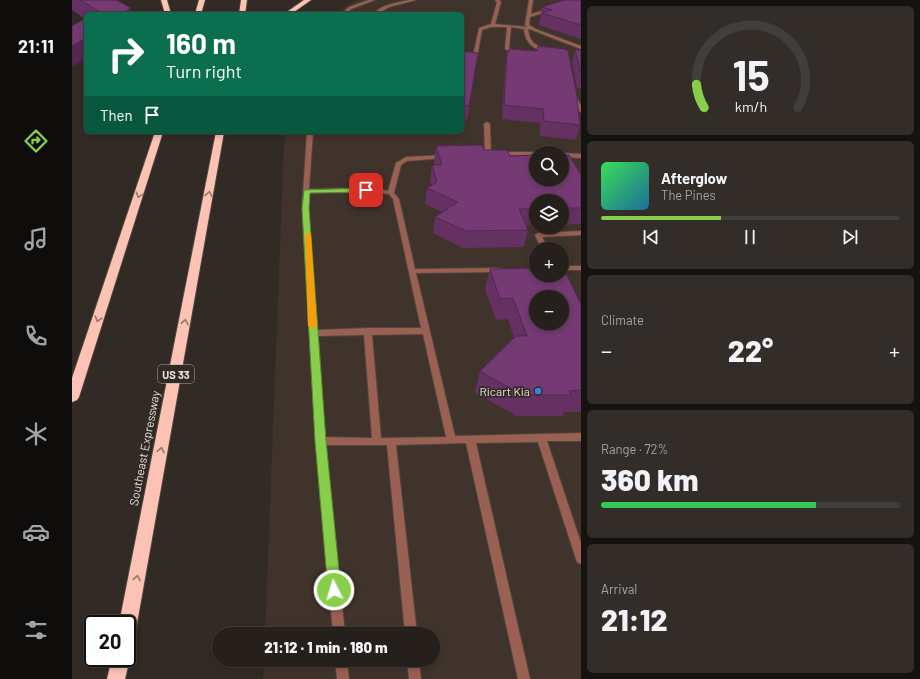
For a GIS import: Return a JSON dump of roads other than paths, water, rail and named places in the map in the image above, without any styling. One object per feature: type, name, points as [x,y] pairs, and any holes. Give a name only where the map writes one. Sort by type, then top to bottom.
[{"type":"highway","points":[[164,0],[167,12]]},
{"type":"highway","points":[[199,12],[202,0]]},
{"type":"highway","points":[[242,12],[244,0]]},
{"type":"highway","points":[[290,12],[308,0]]},
{"type":"highway","points":[[150,134],[151,158]]},
{"type":"highway","points":[[72,397],[158,134]]},
{"type":"highway","name":"Southeast Expressway","points":[[130,615],[220,134]]},
{"type":"highway","points":[[116,679],[119,667]]},
{"type":"lane","points":[[346,12],[350,8],[373,0]]},
{"type":"lane","points":[[377,12],[383,8],[414,0]]},
{"type":"lane","points":[[494,26],[499,2],[497,0]]},
{"type":"lane","points":[[531,0],[527,24],[535,30]]},
{"type":"lane","points":[[528,16],[555,7]]},
{"type":"lane","points":[[464,59],[468,60],[475,57],[480,29],[484,26],[535,30],[581,48]]},
{"type":"lane","points":[[510,27],[506,49],[524,56]]},
{"type":"lane","points":[[526,29],[527,41],[530,44],[555,55]]},
{"type":"lane","points":[[573,93],[581,110]]},
{"type":"lane","points":[[487,124],[485,155],[529,154]]},
{"type":"lane","points":[[310,134],[305,208],[312,291],[313,333],[320,441],[338,627]]},
{"type":"lane","points":[[569,155],[581,156]]},
{"type":"lane","points":[[391,193],[398,164],[406,159],[450,156]]},
{"type":"lane","points":[[306,191],[376,190],[391,193],[396,199],[451,440]]},
{"type":"lane","points":[[542,242],[538,235],[581,233]]},
{"type":"lane","points":[[569,268],[581,268]]},
{"type":"lane","points":[[412,271],[505,270]]},
{"type":"lane","points":[[368,331],[377,442]]},
{"type":"lane","points":[[313,333],[426,331]]},
{"type":"lane","points":[[320,441],[377,442],[581,437]]},
{"type":"lane","points":[[541,438],[581,559]]},
{"type":"lane","points":[[470,439],[524,679]]},
{"type":"lane","points":[[390,441],[410,627]]},
{"type":"lane","points":[[342,667],[343,679]]},
{"type":"lane","points":[[415,667],[416,679]]},
{"type":"place","name":"Ricart Kia","points":[[538,391]]}]
